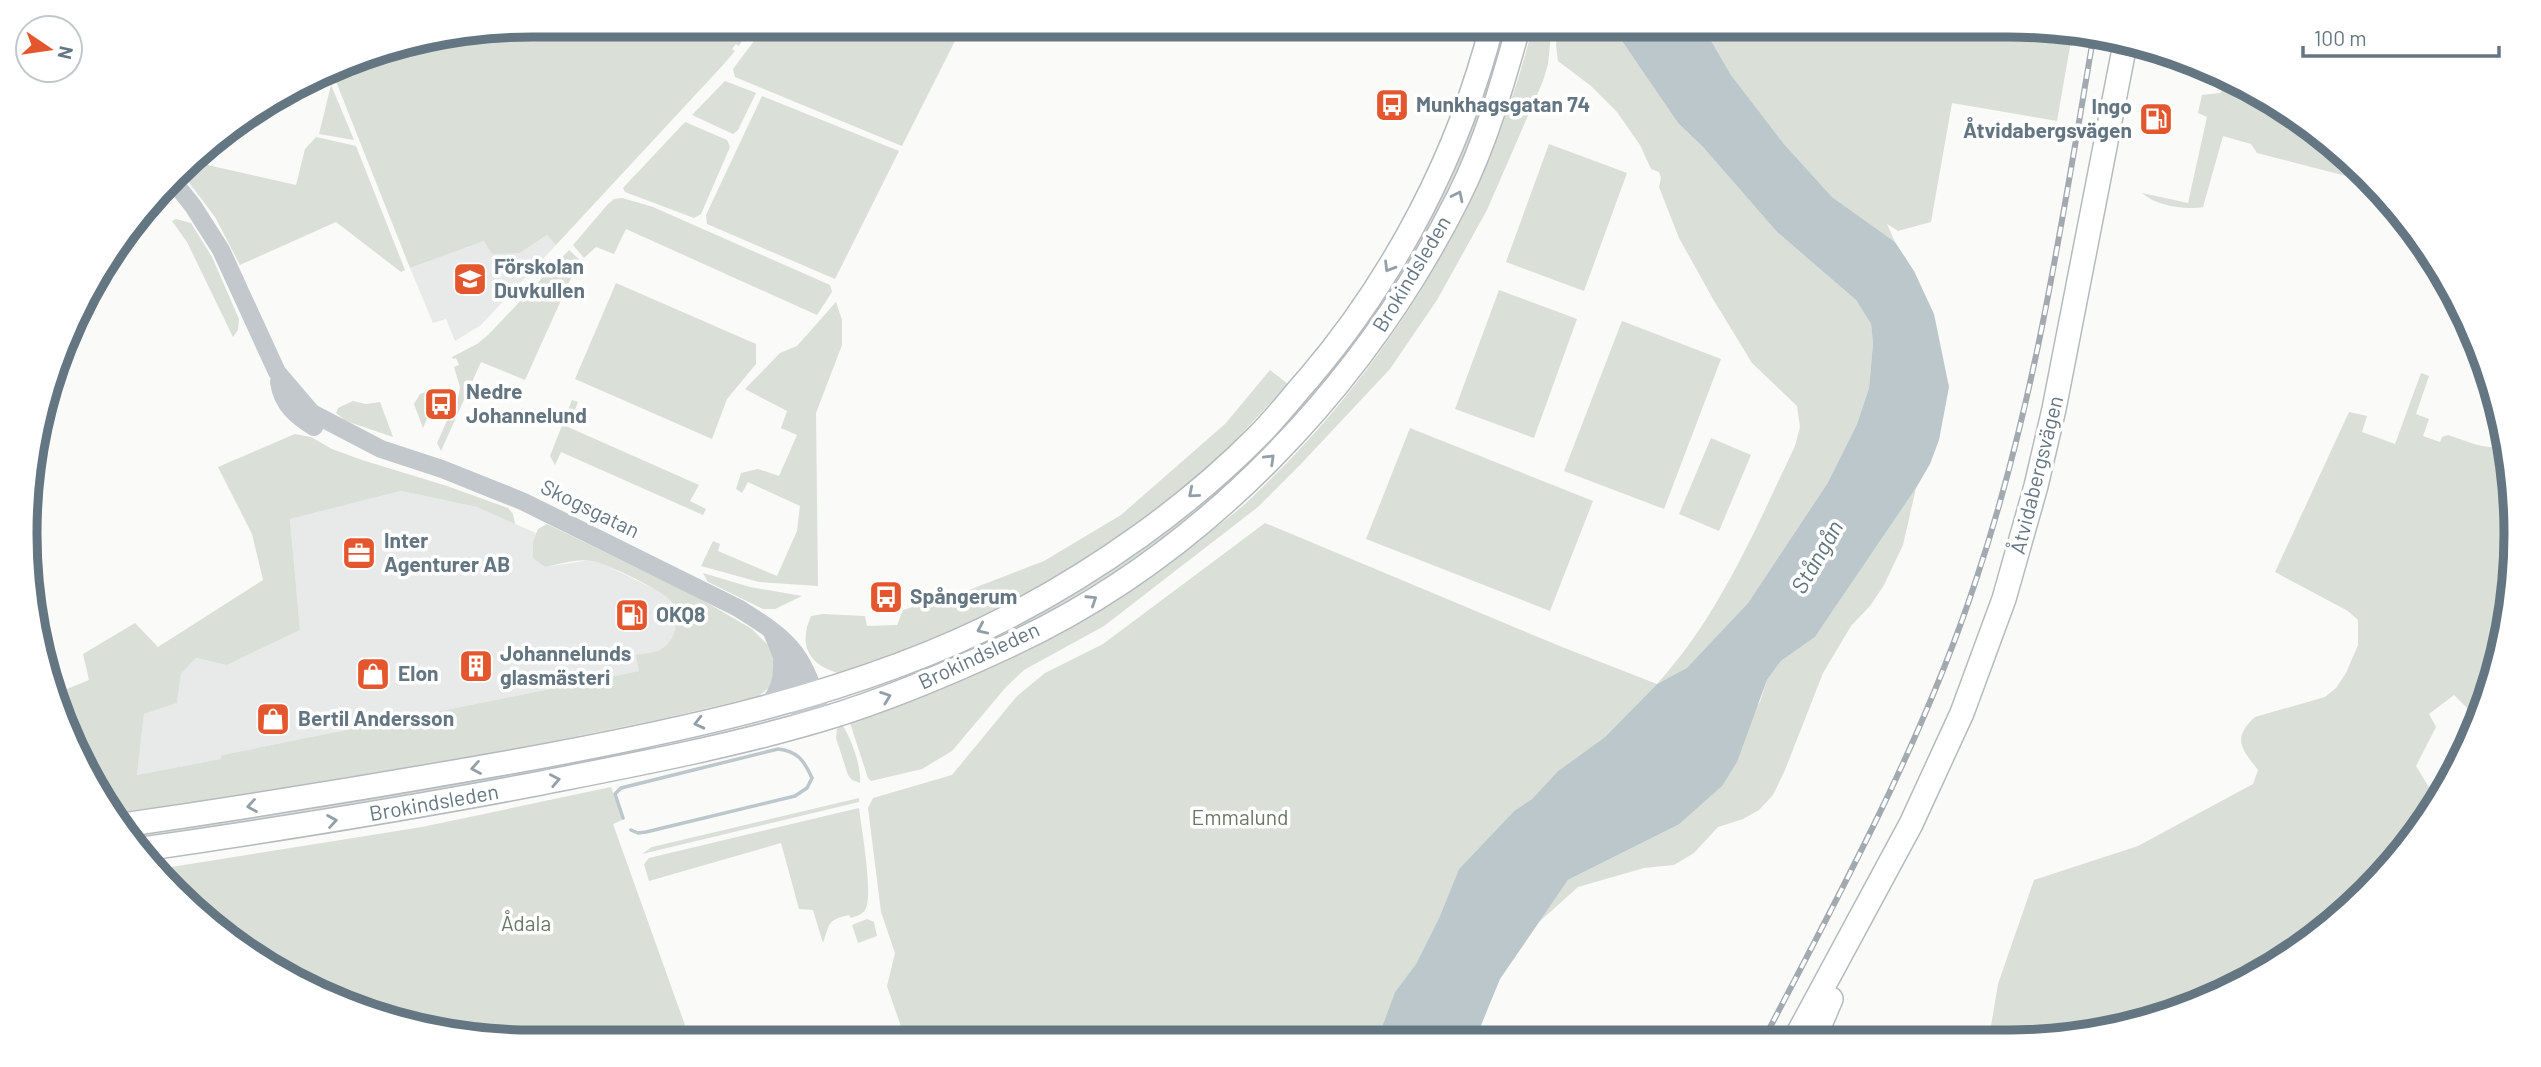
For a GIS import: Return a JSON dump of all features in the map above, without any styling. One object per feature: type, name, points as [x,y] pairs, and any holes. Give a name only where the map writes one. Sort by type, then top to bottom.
[{"type":"main road","name":"Brokindsleden","points":[[130,824],[385,785],[590,748],[806,695],[924,654],[1008,618],[1130,543],[1192,494],[1258,436],[1330,354],[1406,240],[1447,156],[1488,37]]},
{"type":"main road","name":"Brokindsleden","points":[[149,848],[422,805],[644,763],[813,722],[929,681],[1012,645],[1079,608],[1152,561],[1225,502],[1289,441],[1369,345],[1432,247],[1461,191],[1498,97],[1515,37]]},
{"type":"main road","name":"Åtvidabergsvägen","points":[[1800,1030],[1885,874],[1935,774],[1962,713],[2000,610],[2036,486],[2065,355],[2123,51]]},
{"type":"main road","name":"Åtvidabergsvägen","points":[[1818,1030],[1885,874]]},
{"type":"street","name":"Skogsgatan","points":[[178,187],[220,250],[277,372],[312,413],[381,449],[460,475],[522,501],[696,586],[770,628],[795,651],[808,673],[806,695]]},
{"type":"street","name":"Skogsgatan","points":[[770,628],[782,658],[806,695],[813,722]]},
{"type":"street","points":[[766,706],[780,686],[783,676],[782,658]]},
{"type":"shaded area","name":"Förskolan Duvkullen","points":[[547,235],[556,245],[481,325],[455,341],[446,319],[433,323],[410,268],[484,241],[520,253]]},
{"type":"shaded area","points":[[401,491],[477,507],[536,533],[533,541],[544,567],[590,560],[600,562],[662,593],[672,602],[676,612],[674,636],[640,671],[222,755],[220,759],[137,775],[144,714],[177,703],[181,674],[196,658],[227,665],[300,630],[290,519]]},
{"type":"green space","points":[[534,37],[745,37],[739,46],[736,44],[732,49],[735,51],[723,65],[556,245],[547,235],[520,253],[492,254],[484,241],[410,268],[335,79],[405,54],[469,41]]},
{"type":"green space","points":[[757,37],[957,37],[902,146],[735,77],[733,69]]},
{"type":"green space","points":[[1497,37],[1506,37],[1465,158],[1429,231],[1365,335],[1276,442],[1168,538],[1055,611],[923,674],[920,668],[1046,609],[1135,553],[1319,383],[1358,334]]},
{"type":"green space","points":[[1530,37],[1551,37],[1543,81],[1487,210],[1437,300],[1390,369],[1258,507],[1104,626],[1024,670],[1006,687],[952,751],[922,769],[871,781],[850,723],[998,665],[1083,621],[1160,569],[1241,507],[1296,453],[1342,400],[1385,344],[1424,285],[1459,223],[1489,159],[1514,93]]},
{"type":"green space","points":[[1557,37],[1619,37],[1678,123],[1703,147],[1777,232],[1856,300],[1871,324],[1873,343],[1869,388],[1857,424],[1827,484],[1748,603],[1687,669],[1657,684],[1699,630],[1751,539],[1795,446],[1800,427],[1797,406],[1752,363],[1713,299],[1679,238],[1659,187],[1659,172],[1651,169],[1640,145],[1617,112],[1591,86],[1558,61]]},
{"type":"green space","points":[[1709,37],[2008,37],[2071,41],[2057,121],[1952,103],[1931,222],[1898,231],[1887,224],[1895,242],[1832,197],[1784,144],[1731,75]]},
{"type":"green space","points":[[725,81],[756,93],[738,130],[733,134],[692,115]]},
{"type":"green space","points":[[331,85],[354,140],[319,134]]},
{"type":"green space","points":[[2224,87],[2256,103],[2283,120],[2310,139],[2355,178],[2257,153],[2251,144],[2223,136],[2203,207],[2171,206],[2142,193],[2188,203],[2207,117],[2198,113],[2202,95],[2220,93]]},
{"type":"green space","points":[[762,96],[899,151],[835,279],[707,224],[706,215]]},
{"type":"green space","points":[[685,122],[727,140],[730,147],[701,214],[694,218],[625,192],[623,188]]},
{"type":"green space","points":[[316,137],[356,146],[405,270],[401,272],[336,222],[240,265],[215,217],[186,178],[202,164],[296,185],[305,149]]},
{"type":"green space","points":[[1549,144],[1627,173],[1584,291],[1506,262]]},
{"type":"green space","points":[[622,198],[653,207],[830,285],[832,292],[817,315],[626,229],[614,254],[596,247],[584,258],[573,245],[608,204],[614,199]]},
{"type":"green space","points":[[176,219],[191,223],[212,257],[239,319],[238,330],[233,337],[187,242],[172,221]]},
{"type":"green space","points":[[569,250],[581,261],[525,380],[481,362],[441,451],[437,443],[460,387],[454,367],[459,365],[456,358],[452,357],[488,335]]},
{"type":"green space","points":[[616,283],[756,344],[756,364],[727,399],[712,439],[575,379]]},
{"type":"green space","points":[[1499,290],[1577,319],[1534,438],[1455,409]]},
{"type":"green space","points":[[836,302],[842,320],[842,345],[816,413],[818,586],[759,582],[701,566],[713,541],[720,544],[718,551],[777,576],[797,531],[800,506],[748,482],[742,493],[736,489],[741,473],[758,469],[779,476],[797,435],[781,428],[787,411],[745,389],[780,353],[797,346]]},
{"type":"green space","points":[[1622,321],[1721,359],[1664,509],[1564,471]]},
{"type":"green space","points":[[1270,370],[1288,384],[1212,465],[1133,528],[1040,589],[951,632],[844,674],[823,667],[810,654],[806,637],[811,616],[865,616],[867,626],[897,625],[903,610],[969,590],[1044,561],[1121,515],[1225,424]]},
{"type":"green space","points":[[2421,373],[2429,376],[2416,414],[2429,419],[2423,436],[2440,442],[2442,437],[2448,435],[2484,446],[2497,447],[2503,501],[2500,598],[2487,662],[2471,712],[2454,695],[2429,714],[2436,727],[2416,766],[2432,792],[2421,809],[2381,861],[2335,907],[2283,947],[2227,979],[2167,1004],[2104,1021],[2040,1029],[1990,1030],[1998,984],[2034,880],[2138,846],[2253,784],[2258,770],[2247,756],[2241,738],[2248,725],[2255,717],[2325,697],[2336,688],[2358,645],[2358,620],[2348,611],[2275,572],[2349,412],[2367,416],[2362,432],[2395,444]]},
{"type":"green space","points":[[426,392],[432,396],[434,402],[423,428],[414,404],[420,394]]},
{"type":"green space","points":[[572,400],[578,402],[568,427],[699,485],[690,501],[706,509],[703,515],[561,452],[555,465],[550,456]]},
{"type":"green space","points":[[353,401],[366,404],[380,402],[393,437],[346,421],[336,413],[338,408]]},
{"type":"green space","points":[[1410,428],[1593,501],[1550,611],[1366,539]]},
{"type":"green space","points":[[295,434],[311,437],[332,449],[362,460],[508,508],[513,514],[515,524],[477,507],[401,491],[290,519],[300,630],[227,665],[196,658],[181,674],[177,703],[144,714],[137,775],[220,759],[222,755],[639,671],[636,655],[658,651],[673,636],[677,621],[674,606],[656,590],[600,563],[581,560],[545,567],[533,558],[533,541],[538,529],[547,524],[699,598],[752,629],[767,644],[776,662],[772,685],[759,696],[499,752],[340,780],[123,813],[88,753],[62,691],[89,680],[83,654],[135,623],[158,647],[263,580],[252,534],[218,467]]},
{"type":"green space","points":[[1711,438],[1751,455],[1719,531],[1679,514]]},
{"type":"green space","points":[[1916,488],[1903,545],[1884,585],[1870,606],[1851,626],[1823,673],[1773,795],[1759,810],[1743,819],[1718,827],[1694,853],[1674,865],[1644,868],[1578,887],[1539,922],[1568,880],[1678,825],[1760,702],[1767,680],[1781,661],[1815,637]]},
{"type":"green space","name":"Emmalund","points":[[1265,523],[1657,684],[1605,737],[1558,771],[1532,799],[1514,811],[1459,869],[1416,964],[1395,992],[1381,1030],[902,1030],[887,986],[895,953],[881,912],[868,808],[873,798],[952,775],[1017,696],[1045,673],[1103,644]]},
{"type":"green space","points":[[703,573],[750,587],[802,596],[775,609],[763,609],[708,582]]},
{"type":"green space","points":[[842,724],[855,752],[860,783],[848,775],[836,738],[837,729]]},
{"type":"green space","points":[[651,743],[653,751],[432,794],[142,840],[137,834]]},
{"type":"green space","name":"Ådala","points":[[611,787],[622,820],[613,824],[687,1030],[501,1029],[437,1021],[374,1004],[314,979],[258,947],[206,907],[166,868],[422,827]]},
{"type":"green space","points":[[859,798],[859,802],[642,854],[652,847]]},
{"type":"green space","points":[[859,808],[868,877],[867,903],[861,914],[833,921],[823,943],[813,910],[799,909],[781,843],[649,881],[644,864],[649,858]]},
{"type":"green space","points":[[867,919],[874,922],[877,936],[858,943],[852,925]]},
{"type":"water","name":"Stångån","points":[[1619,37],[1709,37],[1731,75],[1784,144],[1832,197],[1895,242],[1914,271],[1934,314],[1949,387],[1939,440],[1930,464],[1916,488],[1815,637],[1781,661],[1767,680],[1737,762],[1722,786],[1678,825],[1568,880],[1500,979],[1479,1030],[1381,1030],[1395,992],[1416,964],[1459,869],[1514,811],[1532,799],[1558,771],[1605,737],[1657,684],[1687,668],[1748,603],[1827,484],[1857,424],[1869,388],[1873,343],[1871,324],[1856,300],[1777,232],[1703,147],[1678,123]]},
{"type":"waterway","points":[[623,818],[615,794],[621,788],[778,749],[799,758],[812,778],[807,788],[795,796],[646,832],[631,830]]},
{"type":"railway","points":[[1769,1030],[1906,756],[1955,640],[1976,580],[1997,514],[2031,379],[2058,244],[2092,44]]},
{"type":"place","name":"Munkhagsgatan 74","points":[[1392,105]]},
{"type":"place","name":"Ingo Åtvidabergsvägen","points":[[2156,119]]},
{"type":"place","name":"Förskolan Duvkullen","points":[[470,279]]},
{"type":"place","name":"Nedre Johannelund","points":[[441,404]]},
{"type":"place","name":"Inter Agenturer AB","points":[[359,553]]},
{"type":"place","name":"Spångerum","points":[[886,597]]},
{"type":"place","name":"OKQ8","points":[[632,615]]},
{"type":"place","name":"Johannelunds glasmästeri","points":[[476,666]]},
{"type":"place","name":"Elon","points":[[373,674]]},
{"type":"place","name":"Bertil Andersson","points":[[273,719]]}]
